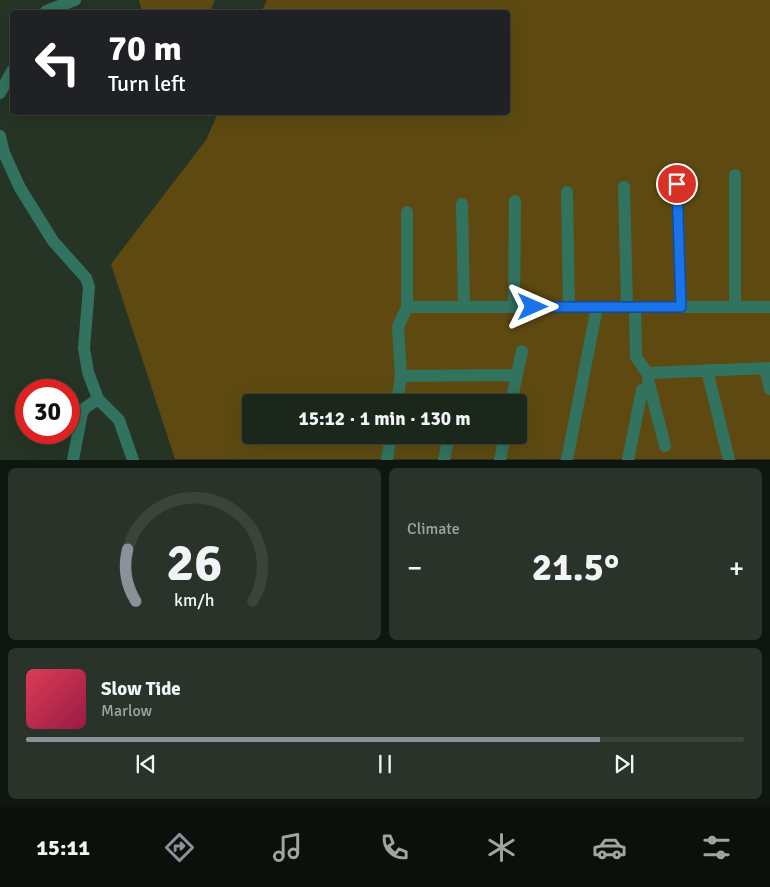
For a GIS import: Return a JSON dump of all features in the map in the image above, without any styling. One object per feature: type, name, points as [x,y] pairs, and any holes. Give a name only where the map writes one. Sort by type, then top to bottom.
[{"type":"street","points":[[46,8],[75,0]]},
{"type":"street","points":[[0,93],[10,74]]},
{"type":"street","points":[[0,136],[4,153],[20,188],[53,242],[76,266],[88,282],[90,287],[84,348],[88,372],[98,399],[119,420],[133,460]]},
{"type":"street","points":[[735,175],[735,307]]},
{"type":"street","points":[[677,184],[681,307]]},
{"type":"street","points":[[624,187],[636,357],[647,373],[665,446]]},
{"type":"street","points":[[567,192],[569,307]]},
{"type":"street","points":[[514,307],[515,201]]},
{"type":"street","points":[[462,204],[464,307]]},
{"type":"street","points":[[398,394],[401,376],[398,327],[407,307],[407,212]]},
{"type":"street","points":[[407,307],[770,307]]},
{"type":"street","points":[[567,460],[596,307]]},
{"type":"street","points":[[513,394],[522,351]]},
{"type":"street","points":[[647,373],[768,368],[770,389]]},
{"type":"street","points":[[707,370],[729,460]]},
{"type":"street","points":[[401,376],[517,375]]},
{"type":"street","points":[[628,460],[642,390],[650,386]]},
{"type":"street","points":[[74,460],[82,413],[85,408],[98,399]]},
{"type":"street","points":[[387,460],[390,444]]},
{"type":"street","points":[[444,460],[447,444]]},
{"type":"street","points":[[500,460],[503,444]]},
{"type":"shaded area","points":[[139,0],[215,0],[211,10],[142,10]]},
{"type":"shaded area","points":[[267,0],[770,0],[770,459],[175,459],[111,264],[206,140],[217,115],[510,115],[510,10],[262,10]]},
{"type":"route","points":[[533,307],[681,307],[677,184]]}]
